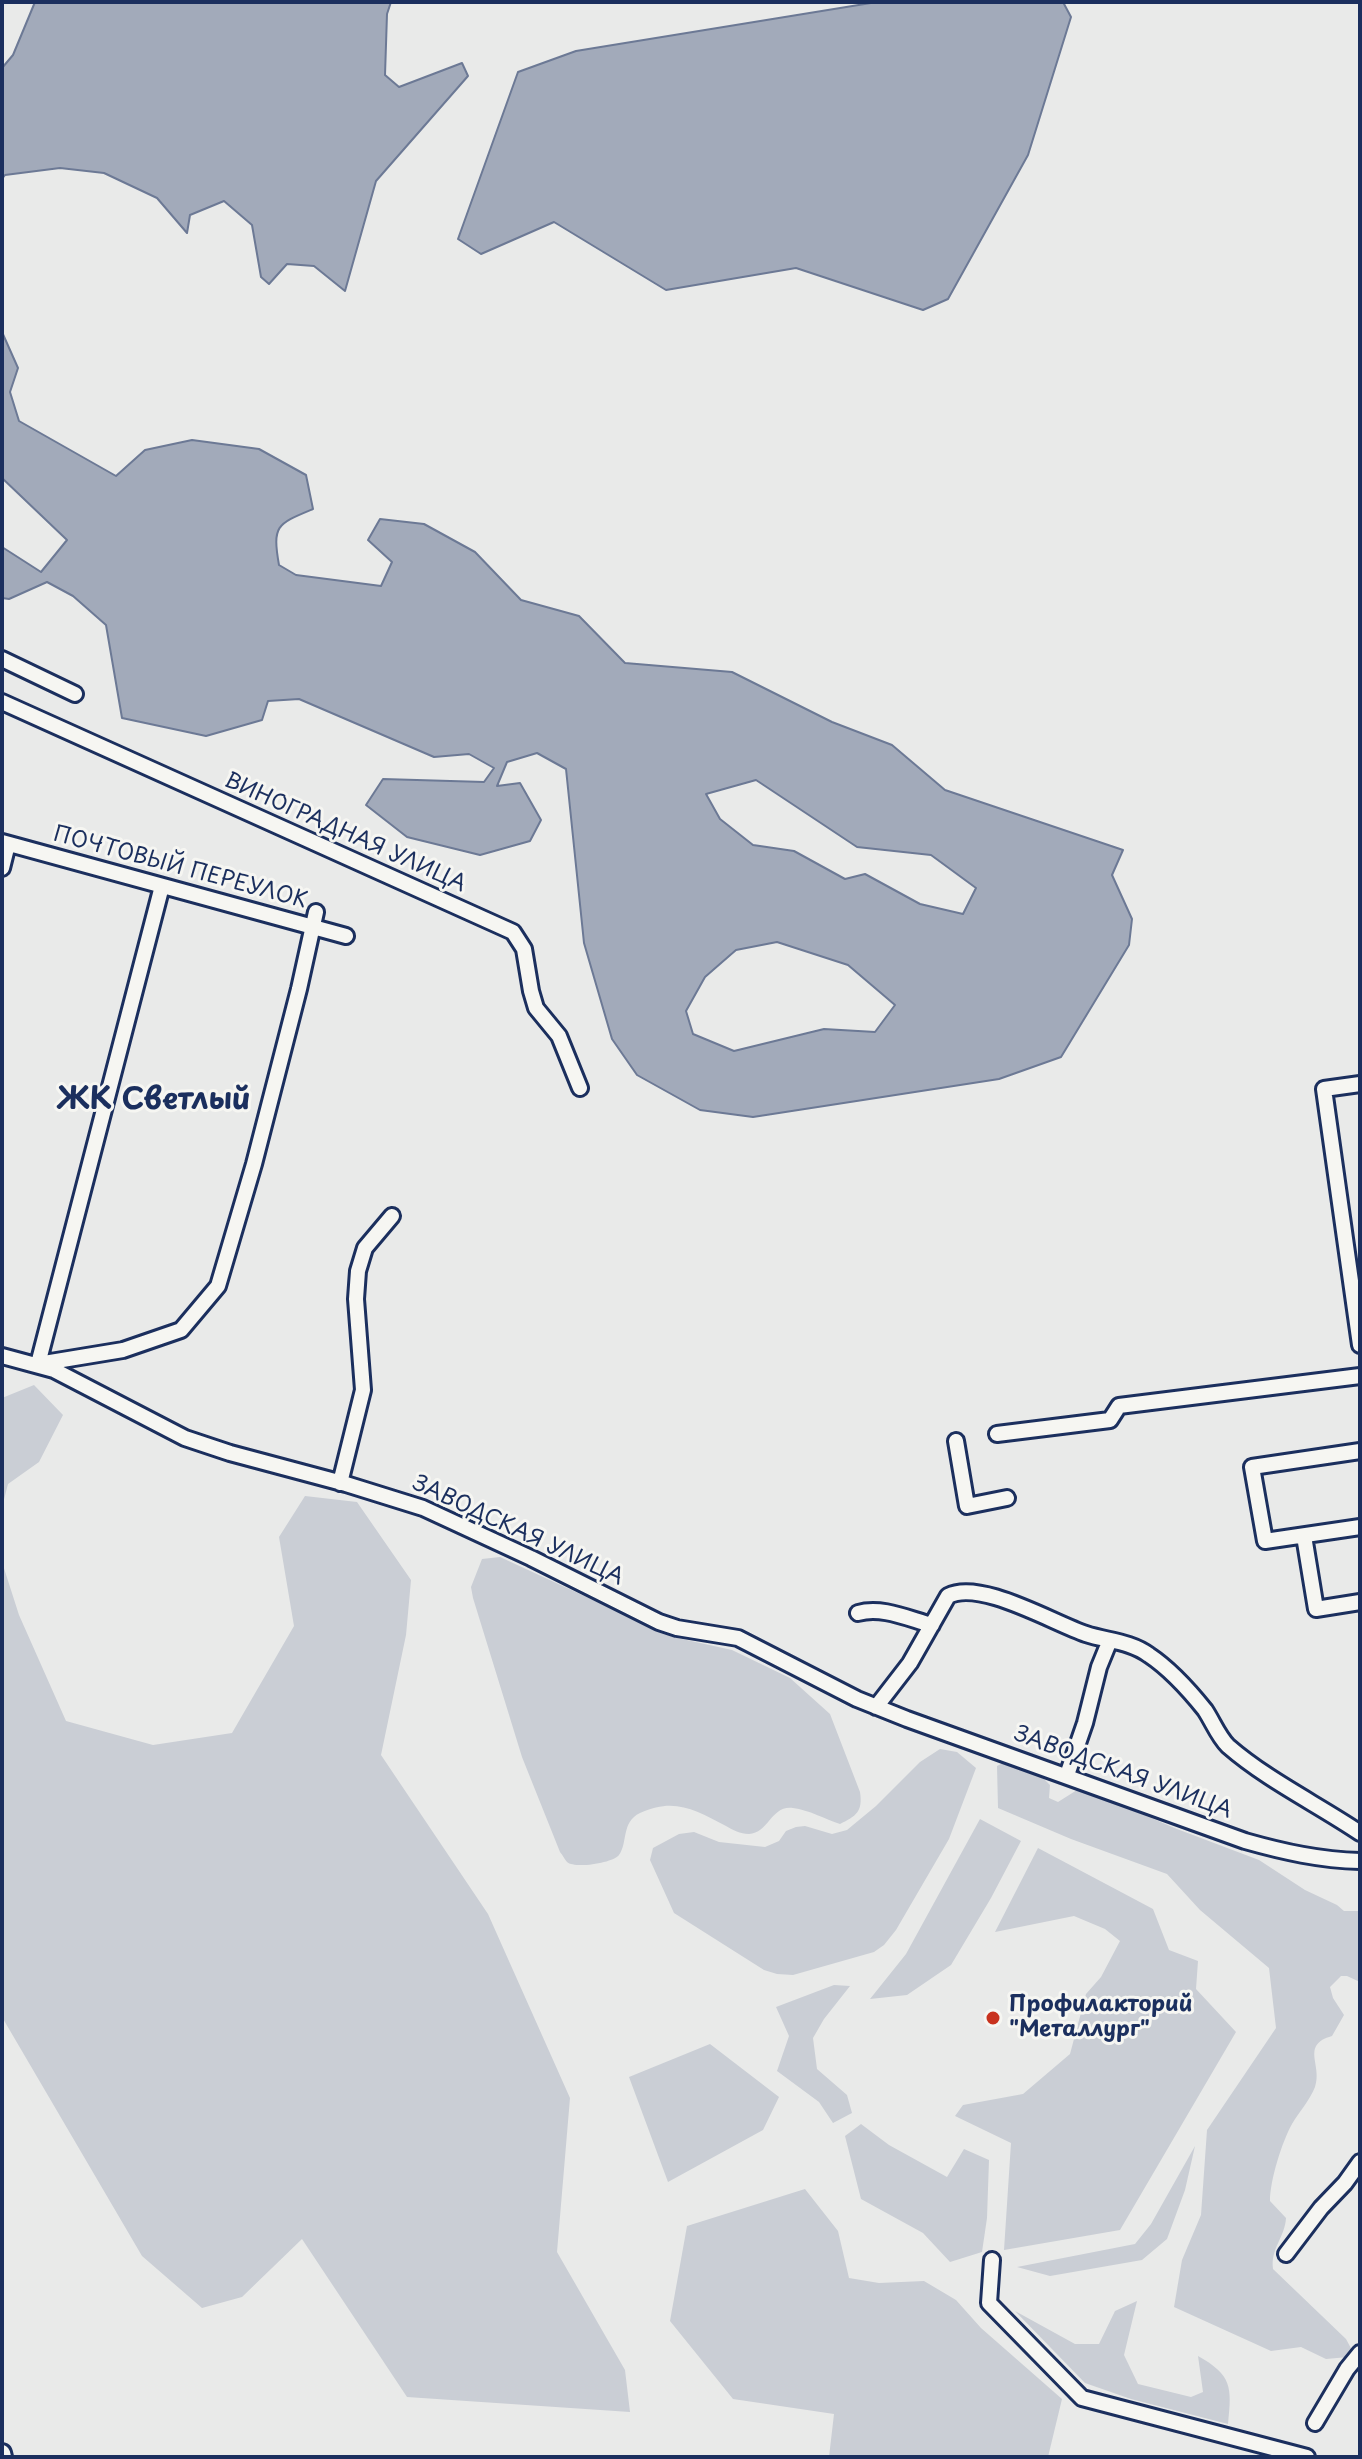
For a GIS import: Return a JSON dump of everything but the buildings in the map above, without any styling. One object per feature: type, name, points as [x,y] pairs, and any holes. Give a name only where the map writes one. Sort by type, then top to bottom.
[{"type":"street","points":[[2,659],[75,694]]},
{"type":"street","name":"ВИНОГРАДНАЯ УЛИЦА","points":[[2,702],[513,932],[524,949],[536,1008],[559,1036],[580,1088]]},
{"type":"street","points":[[2,868],[5,843]]},
{"type":"street","name":"ПОЧТОВЫЙ ПЕРЕУЛОК","points":[[5,843],[162,886],[314,919],[346,936]]},
{"type":"street","points":[[162,886],[38,1364],[123,1350],[181,1330],[221,1279],[299,989],[314,919]]},
{"type":"street","points":[[1360,1084],[1324,1089],[1360,1345]]},
{"type":"street","points":[[340,1483],[363,1390],[356,1299],[358,1271],[365,1248],[392,1216]]},
{"type":"street","name":"ЗАВОДСКАЯ УЛИЦА","points":[[2,1356],[38,1364],[73,1379],[185,1438],[404,1501],[446,1518],[659,1622],[738,1638],[876,1707],[1245,1841],[1330,1861],[1360,1861]]},
{"type":"street","points":[[997,1434],[1110,1420],[1119,1406],[1360,1376]]},
{"type":"street","points":[[956,1441],[967,1506],[1007,1498]]},
{"type":"street","points":[[1360,1451],[1252,1467],[1265,1541],[1360,1527]]},
{"type":"street","points":[[1304,1536],[1316,1609],[1360,1602]]},
{"type":"street","points":[[876,1707],[910,1663],[948,1596],[964,1591],[1001,1599],[1087,1635],[1137,1648],[1160,1663],[1201,1706],[1229,1746],[1360,1833]]},
{"type":"street","points":[[858,1613],[868,1610],[884,1612],[932,1625]]},
{"type":"street","points":[[1067,1775],[1110,1640]]},
{"type":"street","points":[[1286,2254],[1360,2162]]},
{"type":"street","points":[[992,2260],[989,2303],[1082,2398],[1307,2457]]},
{"type":"street","points":[[1315,2423],[1360,2353]]},
{"type":"shaded area","points":[[34,1385],[63,1415],[39,1462],[8,1484],[2,1507],[2,1398]]},
{"type":"shaded area","points":[[305,1496],[357,1502],[411,1580],[406,1635],[381,1755],[488,1914],[570,2098],[557,2252],[625,2370],[630,2412],[407,2397],[302,2239],[242,2297],[202,2308],[142,2256],[2,2017],[2,1562],[19,1615],[66,1721],[153,1745],[232,1733],[294,1626],[279,1537]]},
{"type":"shaded area","points":[[500,1557],[673,1637],[732,1650],[790,1678],[830,1714],[860,1792],[857,1812],[840,1824],[805,1811],[786,1808],[761,1829],[749,1834],[737,1832],[684,1808],[652,1808],[630,1822],[622,1850],[615,1858],[585,1865],[567,1862],[560,1852],[522,1757],[473,1598],[471,1587],[482,1559]]},
{"type":"shaded area","points":[[940,1749],[957,1752],[976,1768],[949,1839],[896,1930],[874,1952],[793,1975],[777,1974],[764,1970],[674,1913],[650,1860],[653,1848],[679,1834],[694,1832],[719,1842],[765,1847],[779,1841],[786,1831],[796,1827],[805,1826],[832,1834],[847,1830],[920,1762]]},
{"type":"shaded area","points":[[1005,1762],[1041,1776],[1050,1785],[1049,1798],[1058,1802],[1077,1790],[1093,1793],[1259,1860],[1344,1911],[1360,1911],[1360,1982],[1341,1976],[1330,1987],[1344,2015],[1332,2036],[1322,2040],[1315,2050],[1315,2087],[1284,2141],[1274,2172],[1270,2201],[1286,2218],[1274,2255],[1273,2269],[1346,2339],[1353,2352],[1348,2357],[1326,2359],[1301,2347],[1271,2351],[1174,2307],[1182,2260],[1201,2215],[1207,2130],[1276,2028],[1269,1968],[1200,1910],[1167,1874],[998,1808],[997,1766]]},
{"type":"shaded area","points":[[980,1819],[1021,1841],[951,1965],[907,1995],[870,1999],[906,1954]]},
{"type":"shaded area","points":[[1038,1848],[1153,1909],[1169,1950],[1198,1961],[1196,1989],[1236,2032],[1120,2230],[1004,2250],[1011,2143],[955,2116],[963,2105],[1023,2094],[1070,2054],[1086,1994],[1101,1977],[1120,1941],[1105,1929],[1074,1916],[995,1932]]},
{"type":"shaded area","points":[[834,1985],[850,1986],[813,2038],[817,2069],[847,2095],[852,2113],[833,2123],[819,2102],[777,2071],[789,2036],[776,2007]]},
{"type":"shaded area","points":[[710,2044],[779,2097],[763,2130],[668,2182],[629,2077]]},
{"type":"shaded area","points":[[861,2124],[889,2145],[947,2177],[964,2149],[989,2160],[987,2218],[982,2252],[950,2262],[923,2233],[861,2199],[845,2136]]},
{"type":"shaded area","points":[[1195,2146],[1185,2190],[1167,2239],[1142,2260],[1050,2276],[1017,2267],[1135,2244],[1151,2224]]},
{"type":"shaded area","points":[[805,2189],[838,2231],[849,2278],[879,2283],[924,2281],[956,2300],[981,2328],[1062,2399],[1048,2457],[829,2457],[834,2414],[733,2399],[670,2321],[687,2226]]},
{"type":"shaded area","points":[[1137,2301],[1124,2355],[1138,2384],[1191,2397],[1203,2392],[1198,2356],[1218,2369],[1227,2383],[1230,2400],[1228,2424],[1131,2399],[1085,2383],[1015,2311],[1075,2344],[1099,2344],[1115,2311]]},
{"type":"water","points":[[35,2],[391,2],[387,14],[385,75],[399,87],[462,63],[468,76],[376,181],[345,291],[314,266],[287,264],[269,284],[261,277],[252,225],[224,201],[190,215],[187,233],[157,198],[104,173],[60,168],[5,175],[2,179],[2,68],[13,55]]},
{"type":"water","points":[[877,2],[1063,2],[1071,17],[1028,155],[948,299],[923,310],[796,268],[666,290],[554,222],[481,254],[458,239],[518,72],[576,51]]},
{"type":"water","points":[[2,332],[18,368],[10,392],[19,421],[116,476],[145,450],[192,440],[259,449],[306,475],[313,509],[285,523],[276,541],[279,565],[296,575],[381,586],[392,562],[368,540],[380,519],[424,524],[475,552],[521,600],[579,616],[625,663],[732,672],[832,722],[892,745],[945,790],[1123,850],[1112,875],[1132,919],[1129,945],[1061,1057],[999,1079],[753,1117],[700,1110],[637,1075],[612,1039],[584,943],[566,769],[537,753],[507,762],[497,786],[520,783],[541,820],[530,841],[480,855],[407,837],[366,805],[383,779],[484,782],[494,768],[469,754],[434,757],[299,699],[268,701],[262,720],[206,736],[122,718],[106,625],[73,596],[47,582],[9,599],[2,598],[2,547],[41,572],[67,540],[2,478]],"holes":[[[756,780],[857,847],[931,855],[976,888],[963,914],[920,904],[865,874],[845,879],[794,851],[753,845],[720,819],[706,794]],[[777,942],[848,965],[895,1005],[875,1032],[824,1029],[734,1051],[693,1034],[686,1011],[705,977],[736,950]]]},
{"type":"place","name":"Профилакторий \"Металлург\"","points":[[993,2018]]},
{"type":"district","name":"ЖК Светлый","points":[[154,1101]]}]
